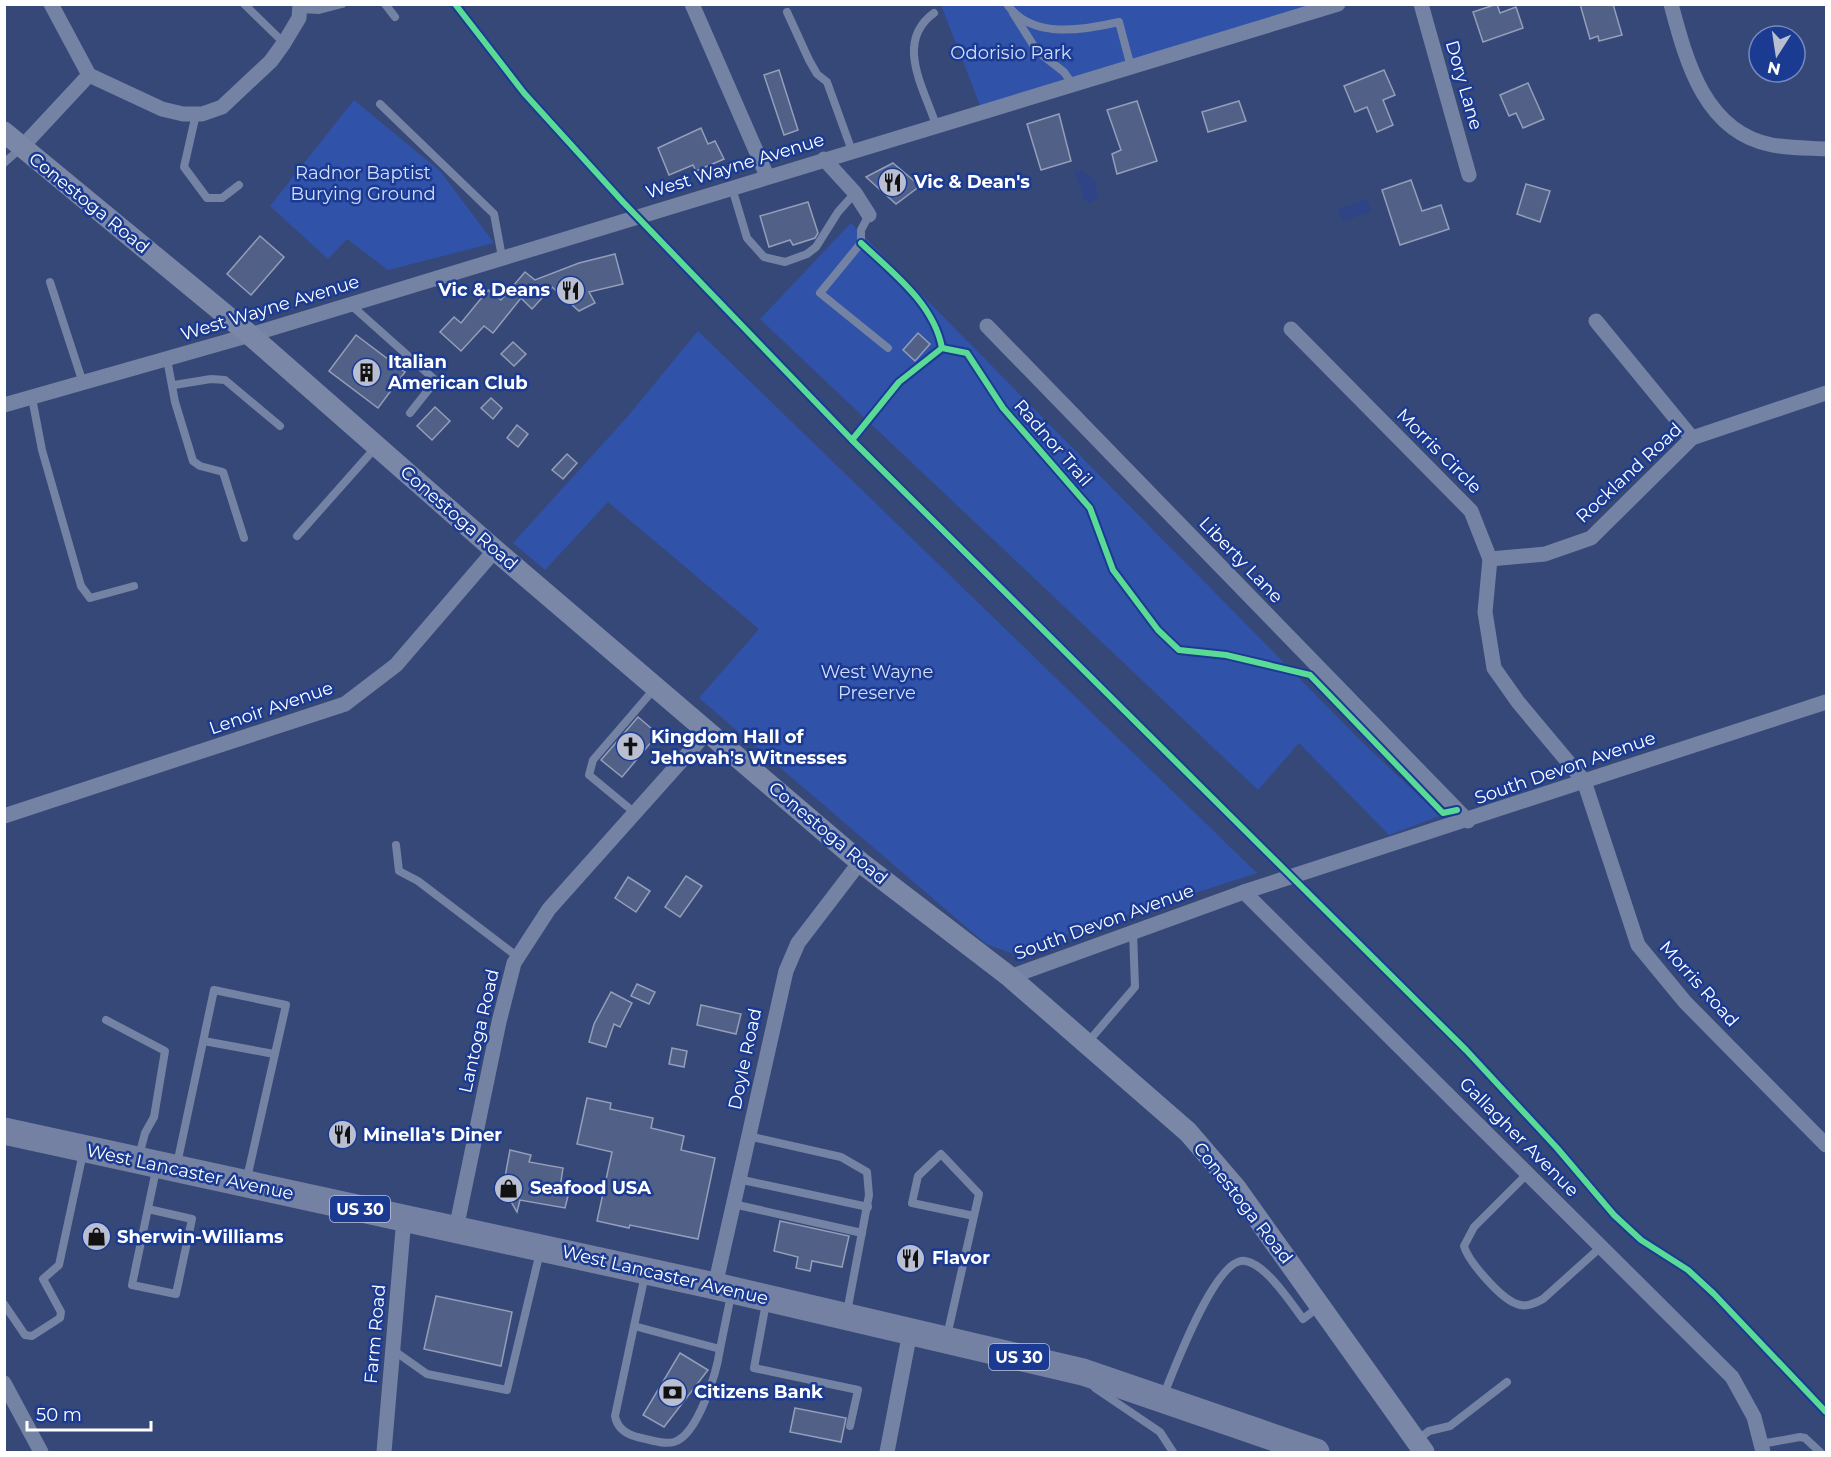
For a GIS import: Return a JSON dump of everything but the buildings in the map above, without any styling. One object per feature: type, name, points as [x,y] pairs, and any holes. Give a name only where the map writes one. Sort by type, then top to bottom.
[{"type":"highway","name":"West Lancaster Avenue","points":[[4,1131],[541,1247],[1066,1368],[1162,1398],[1316,1452]]},
{"type":"main road","name":"Conestoga Road","points":[[4,132],[250,335],[495,550],[860,862],[1010,977],[1188,1132],[1236,1188],[1420,1446]]},
{"type":"street","points":[[51,4],[89,75],[162,109],[183,114],[196,114],[222,107],[271,61],[299,18],[300,7]]},
{"type":"street","points":[[692,4],[767,176]]},
{"type":"street","name":"West Wayne Avenue","points":[[4,405],[250,335],[1338,4]]},
{"type":"street","name":"Dory Lane","points":[[1421,4],[1469,175]]},
{"type":"street","points":[[1671,4],[1689,70],[1706,97],[1732,129],[1770,144],[1827,149]]},
{"type":"street","points":[[21,148],[89,75]]},
{"type":"street","points":[[824,159],[855,193],[869,215]]},
{"type":"street","points":[[1596,321],[1692,438]]},
{"type":"street","name":"Liberty Lane","points":[[987,326],[1468,821]]},
{"type":"street","name":"Morris Circle","points":[[1291,329],[1471,511],[1490,560],[1485,612],[1494,668],[1518,702],[1584,781]]},
{"type":"street","name":"Rockland Road","points":[[1490,560],[1545,554],[1592,538],[1692,438],[1827,393]]},
{"type":"street","name":"Lenoir Avenue","points":[[4,816],[345,704],[396,665],[495,550]]},
{"type":"street","name":"South Devon Avenue","points":[[1010,977],[1244,892],[1468,821],[1827,702]]},
{"type":"street","name":"Lantoga Road","points":[[456,1229],[499,1022],[518,957],[549,909],[708,731]]},
{"type":"street","name":"Morris Road","points":[[1584,781],[1638,945],[1685,1002],[1827,1145]]},
{"type":"street","name":"Doyle Road","points":[[724,1288],[733,1204],[777,1001],[798,943],[860,862]]},
{"type":"street","name":"Gallagher Avenue","points":[[1244,892],[1732,1377],[1754,1417],[1762,1448]]},
{"type":"street","name":"Farm Road","points":[[384,1452],[404,1218]]},
{"type":"street","points":[[888,1452],[910,1332]]},
{"type":"street","points":[[4,1383],[41,1452]]},
{"type":"lane","points":[[244,4],[284,43]]},
{"type":"lane","points":[[300,7],[319,10],[342,4]]},
{"type":"lane","points":[[385,4],[394,17]]},
{"type":"lane","points":[[1010,8],[1037,25],[1057,30],[1075,31],[1119,22],[1131,67]]},
{"type":"lane","points":[[1010,8],[1037,51],[1064,72],[1073,85]]},
{"type":"lane","points":[[787,12],[808,60],[817,74],[827,82],[852,151]]},
{"type":"lane","points":[[934,14],[918,27],[912,44],[915,62],[936,125]]},
{"type":"lane","points":[[380,104],[494,214],[502,257]]},
{"type":"lane","points":[[196,114],[185,160],[186,172],[207,198],[222,198],[239,185]]},
{"type":"lane","points":[[4,163],[21,148]]},
{"type":"lane","points":[[732,187],[747,238],[764,257],[785,262],[807,254],[816,247],[838,212],[855,193]]},
{"type":"lane","points":[[869,215],[861,230],[861,243],[820,293],[888,348]]},
{"type":"lane","points":[[51,282],[83,383]]},
{"type":"lane","points":[[350,304],[434,379],[433,384],[410,413]]},
{"type":"lane","points":[[167,359],[174,385],[175,402],[193,461],[200,466],[223,472],[244,538]]},
{"type":"lane","points":[[174,385],[211,379],[225,380],[280,426]]},
{"type":"lane","points":[[32,398],[42,450],[81,586],[90,598],[134,586]]},
{"type":"lane","points":[[297,536],[377,446]]},
{"type":"lane","points":[[635,813],[589,775],[589,769],[593,760],[656,687]]},
{"type":"lane","points":[[396,845],[399,871],[418,881],[518,957]]},
{"type":"lane","points":[[1087,1044],[1135,987],[1133,933]]},
{"type":"lane","points":[[148,1209],[192,1219],[176,1294],[132,1285],[157,1164],[204,1041],[214,990],[286,1005],[246,1184]]},
{"type":"lane","points":[[106,1020],[165,1051],[154,1117],[145,1133],[157,1164]]},
{"type":"lane","points":[[204,1041],[274,1054]]},
{"type":"lane","points":[[748,1136],[841,1157],[867,1172],[870,1182],[868,1207],[846,1317]]},
{"type":"lane","points":[[4,1304],[25,1335],[32,1336],[60,1318],[61,1312],[43,1279],[59,1265],[84,1148]]},
{"type":"lane","points":[[946,1340],[979,1194],[941,1154],[918,1176],[912,1203],[974,1216]]},
{"type":"lane","points":[[1528,1173],[1474,1227],[1467,1236],[1464,1246],[1466,1256],[1502,1294],[1519,1306],[1532,1305],[1543,1299],[1602,1246]]},
{"type":"lane","points":[[738,1179],[868,1207]]},
{"type":"lane","points":[[733,1204],[862,1233]]},
{"type":"lane","points":[[393,1350],[427,1374],[507,1390],[541,1247]]},
{"type":"lane","points":[[1162,1398],[1184,1344],[1221,1275],[1233,1263],[1245,1261],[1256,1265],[1282,1289],[1303,1319],[1320,1306]]},
{"type":"lane","points":[[646,1271],[615,1416],[620,1428],[634,1436],[665,1443],[672,1443],[682,1437],[690,1428],[716,1377],[724,1288]]},
{"type":"lane","points":[[1282,1289],[1300,1277]]},
{"type":"lane","points":[[767,1298],[754,1368],[858,1390],[850,1426]]},
{"type":"lane","points":[[634,1326],[720,1349]]},
{"type":"lane","points":[[1066,1368],[1160,1432],[1173,1452]]},
{"type":"lane","points":[[1420,1446],[1429,1431],[1450,1426],[1507,1382]]},
{"type":"lane","points":[[1762,1448],[1800,1437],[1805,1438],[1820,1452]]},
{"type":"green space","name":"Odorisio Park","points":[[941,5],[1338,5],[983,113]]},
{"type":"green space","name":"Radnor Baptist Burying Ground","points":[[354,100],[440,171],[494,243],[388,270],[347,239],[328,259],[270,206]]},
{"type":"green space","points":[[851,223],[1362,742],[1440,816],[1389,835],[1299,743],[1258,790],[760,319]]},
{"type":"green space","name":"West Wayne Preserve","points":[[698,331],[1257,873],[1011,953],[986,944],[699,698],[759,629],[608,502],[545,570],[513,543],[628,416]]},
{"type":"shaded area","points":[[1082,171],[1095,181],[1098,198],[1090,203],[1083,199],[1081,187],[1074,172]]},
{"type":"shaded area","points":[[1367,199],[1371,212],[1342,221],[1338,209]]},
{"type":"cycle path","points":[[455,4],[524,93],[623,202],[852,440],[1466,1050],[1557,1148],[1614,1215],[1641,1240],[1688,1270],[1714,1294],[1826,1412]]},
{"type":"cycle path","points":[[861,243],[899,278],[921,303],[938,332],[942,348]]},
{"type":"cycle path","name":"Radnor Trail","points":[[852,440],[899,382],[942,348],[967,353],[1003,408],[1090,508],[1113,570],[1158,630],[1179,650],[1226,655],[1310,675],[1443,813],[1457,810]]},
{"type":"place","name":"Vic & Dean's","points":[[893,182]]},
{"type":"place","name":"Vic & Deans","points":[[571,290]]},
{"type":"place","name":"Italian American Club","points":[[367,372]]},
{"type":"place","name":"Kingdom Hall of Jehovah's Witnesses","points":[[630,747]]},
{"type":"place","name":"Minella's Diner","points":[[342,1135]]},
{"type":"place","name":"Seafood USA","points":[[509,1188]]},
{"type":"place","name":"Sherwin-Williams","points":[[96,1237]]},
{"type":"place","name":"Flavor","points":[[911,1258]]},
{"type":"place","name":"Citizens Bank","points":[[673,1392]]}]
